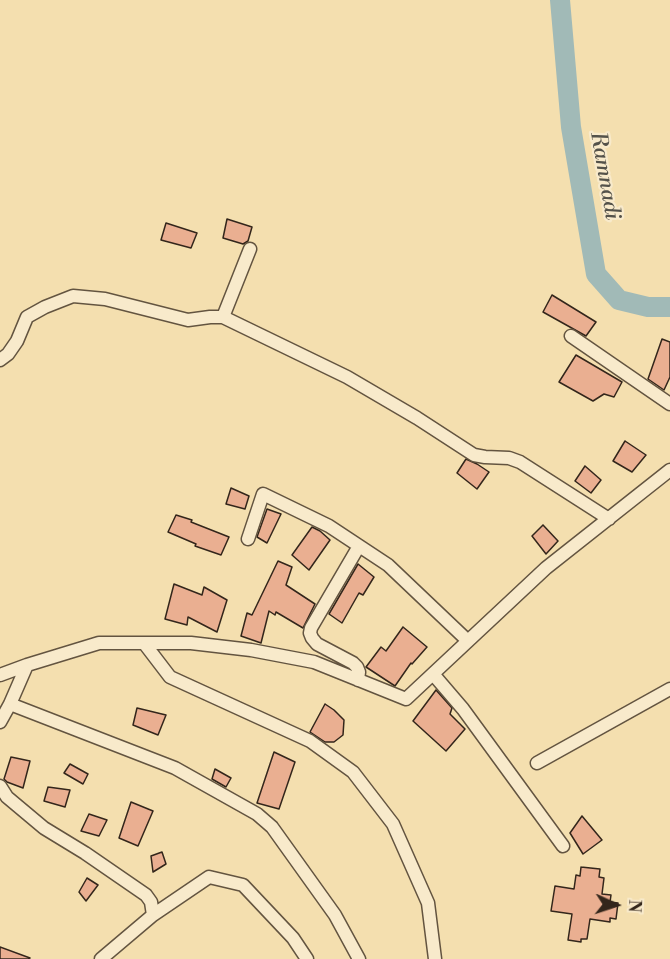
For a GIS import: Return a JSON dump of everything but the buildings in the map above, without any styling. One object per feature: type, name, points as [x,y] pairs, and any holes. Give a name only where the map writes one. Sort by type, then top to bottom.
[{"type":"street","points":[[223,317],[250,249]]},
{"type":"street","points":[[0,360],[13,347],[27,316],[73,296],[105,299],[188,320],[223,317],[346,377],[417,418],[474,455],[509,458],[520,462],[609,519]]},
{"type":"street","points":[[571,336],[670,404]]},
{"type":"street","points":[[0,675],[27,664],[99,643],[191,643],[251,650],[314,662],[406,699],[546,568],[669,473]]},
{"type":"street","points":[[248,539],[263,494],[329,526],[388,565],[468,641]]},
{"type":"street","points":[[358,680],[357,667],[353,663],[317,644],[310,633],[359,546]]},
{"type":"street","points":[[144,643],[170,677],[310,741],[353,772],[393,824],[428,903],[435,959]]},
{"type":"street","points":[[0,722],[27,664]]},
{"type":"street","points":[[433,674],[463,709],[563,846]]},
{"type":"street","points":[[537,763],[670,689]]},
{"type":"street","points":[[10,704],[175,768],[257,814],[272,827],[323,897],[358,959]]},
{"type":"street","points":[[0,786],[7,797],[44,828],[146,895],[151,903],[153,915]]},
{"type":"street","points":[[101,959],[153,915],[209,877],[243,885],[307,959]]},
{"type":"waterway","name":"Ramnadi","points":[[560,0],[571,127],[596,274],[619,300],[648,307],[670,307]]}]
